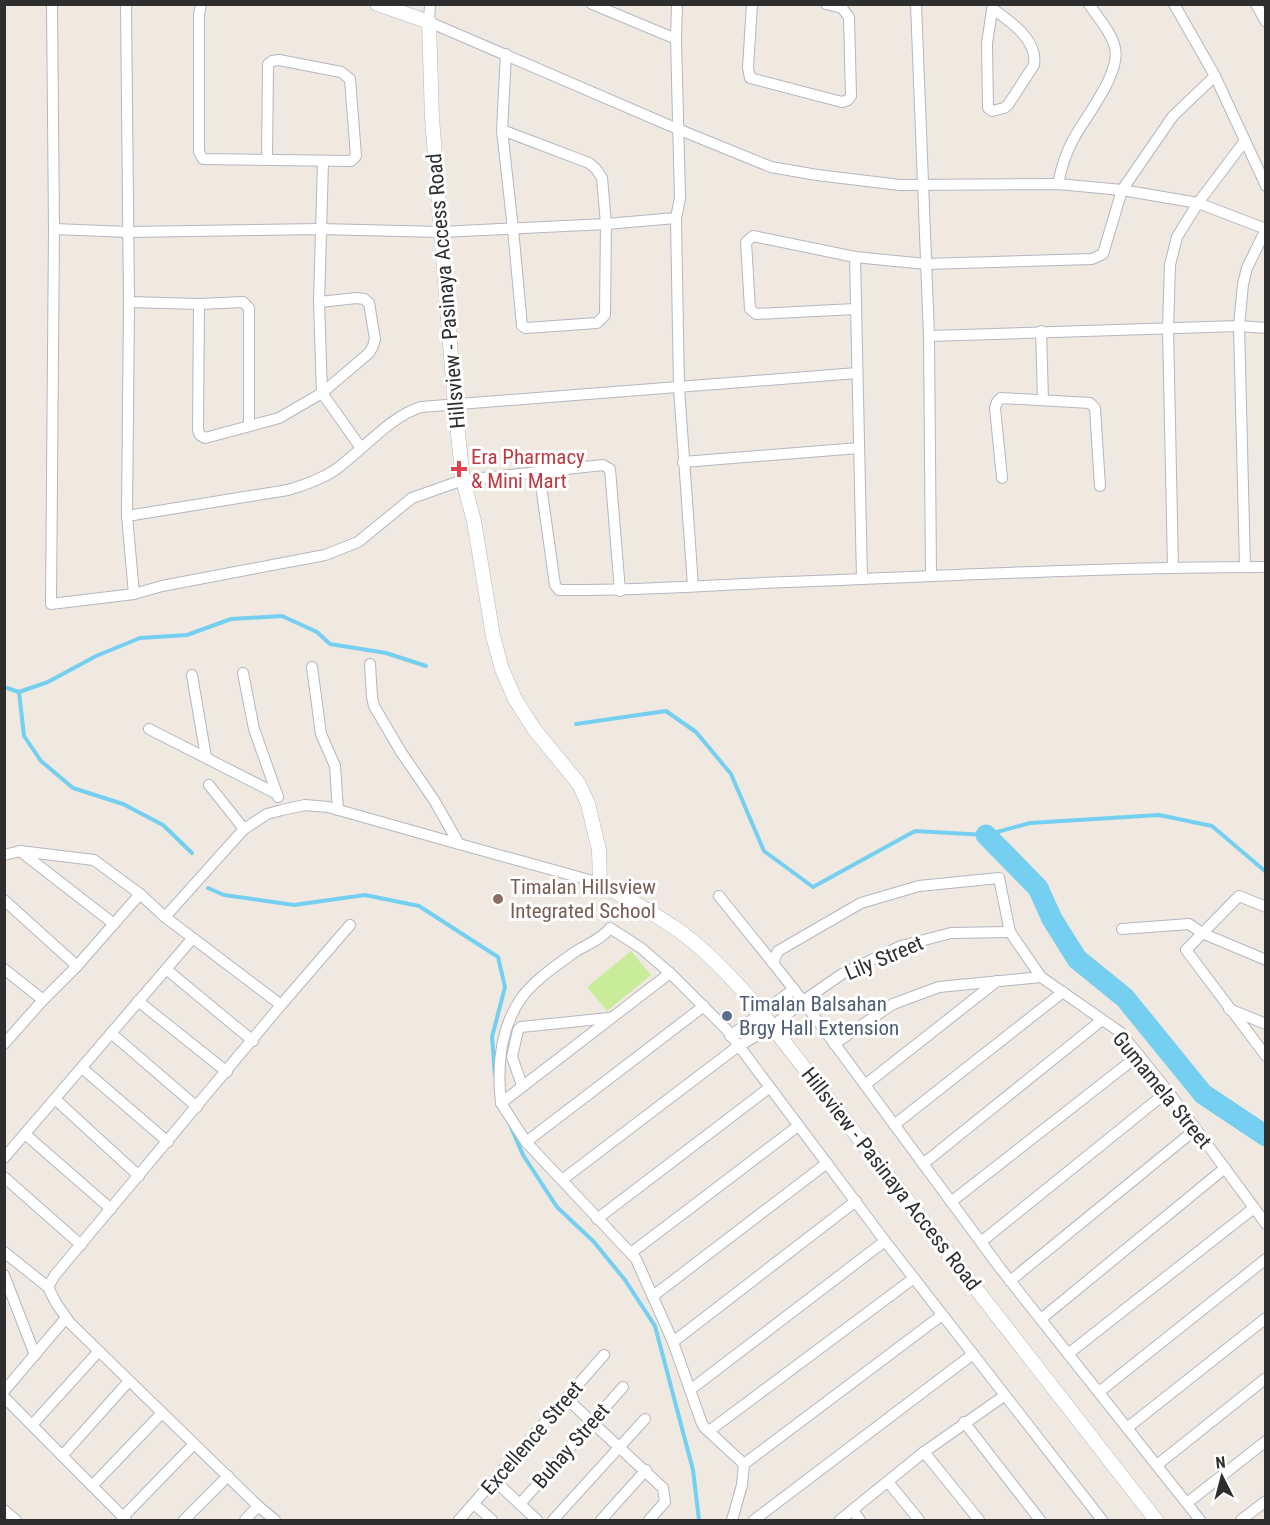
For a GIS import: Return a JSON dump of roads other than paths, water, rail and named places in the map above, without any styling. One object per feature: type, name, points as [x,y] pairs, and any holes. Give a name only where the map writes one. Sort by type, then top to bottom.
[{"type":"street","points":[[52,4],[54,229],[51,604],[134,594],[162,586],[325,555],[358,543],[412,498],[463,480],[603,465],[610,469],[620,591]]},
{"type":"street","points":[[126,4],[129,232],[127,516],[134,594]]},
{"type":"street","points":[[201,4],[198,81],[200,156],[203,159],[323,162],[351,161],[356,156],[350,79],[341,72],[279,60],[268,64],[267,160]]},
{"type":"street","points":[[377,4],[429,22],[771,167],[922,186],[1058,184],[1122,190],[1198,203],[1266,229],[1247,268],[1242,284],[1239,326],[1245,567]]},
{"type":"street","points":[[429,22],[430,4]]},
{"type":"street","points":[[592,4],[604,7],[676,39]]},
{"type":"street","points":[[677,4],[676,39],[680,130],[680,198],[676,218],[679,388],[693,586]]},
{"type":"street","points":[[752,4],[748,68],[750,78],[842,102],[851,96],[849,16],[842,8],[826,4]]},
{"type":"street","points":[[916,4],[929,336],[931,576]]},
{"type":"street","points":[[1058,184],[1067,151],[1112,74],[1116,60],[1116,49],[1112,39],[1089,4]]},
{"type":"street","points":[[1174,4],[1215,76],[1266,186]]},
{"type":"street","points":[[1256,4],[1266,22]]},
{"type":"street","points":[[993,7],[1016,27],[1031,46],[1035,59],[1034,65],[1008,105],[992,111],[988,108],[987,53],[993,7]]},
{"type":"street","name":"Hillsview - Pasinaya Access Road","points":[[429,22],[432,118],[454,406],[463,480],[474,522],[493,636],[502,669],[515,699],[534,729],[579,784],[588,804],[599,850],[600,883],[637,903],[677,929],[732,979],[772,1026],[1156,1521]]},
{"type":"street","points":[[502,130],[589,164],[602,178],[606,224],[605,315],[597,323],[526,328],[520,321],[502,130],[506,54]]},
{"type":"street","points":[[855,309],[756,314],[752,312],[746,242],[753,236],[855,257],[926,264],[1098,257],[1103,254],[1122,190],[1173,116],[1215,76]]},
{"type":"street","points":[[1173,568],[1169,273],[1174,245],[1198,203],[1244,142]]},
{"type":"street","points":[[323,162],[319,302],[322,393],[361,448]]},
{"type":"street","points":[[54,229],[129,232],[320,229],[440,232],[606,224],[676,218]]},
{"type":"street","points":[[855,257],[862,579]]},
{"type":"street","points":[[199,304],[198,430],[205,438],[249,424],[279,418],[322,393],[369,352],[375,339],[369,303],[364,299],[319,302]]},
{"type":"street","points":[[129,302],[199,304],[243,302],[249,308],[249,424]]},
{"type":"street","points":[[929,336],[1239,326],[1266,328]]},
{"type":"street","points":[[1041,331],[1043,400]]},
{"type":"street","points":[[127,516],[288,490],[312,483],[326,476],[411,410],[421,407],[857,373]]},
{"type":"street","points":[[1002,478],[995,408],[1001,398],[1090,403],[1095,408],[1101,486]]},
{"type":"street","points":[[683,462],[859,448]]},
{"type":"street","points":[[539,471],[556,588],[559,590],[620,591],[931,576],[1266,567]]},
{"type":"street","points":[[370,664],[374,706],[459,844]]},
{"type":"street","points":[[312,667],[321,734],[335,766],[339,810]]},
{"type":"street","points":[[243,674],[254,729],[282,810]]},
{"type":"street","points":[[192,675],[206,757]]},
{"type":"street","points":[[149,729],[277,794]]},
{"type":"street","points":[[209,785],[244,829]]},
{"type":"street","points":[[165,916],[244,829],[267,814],[317,805],[600,883]]},
{"type":"street","points":[[20,851],[114,924]]},
{"type":"street","points":[[4,855],[20,851],[94,860],[140,894],[192,939],[281,1005]]},
{"type":"street","name":"Gumamela Street","points":[[773,963],[778,951],[861,903],[919,886],[999,878],[1010,932],[1041,977],[1120,1032],[1168,1091],[1266,1224]]},
{"type":"street","points":[[6,1038],[77,966],[140,894]]},
{"type":"street","points":[[719,896],[794,989],[1010,1281],[1200,1521]]},
{"type":"street","points":[[1266,907],[1239,896],[1186,950],[1266,1056]]},
{"type":"street","points":[[4,900],[77,966]]},
{"type":"street","points":[[1122,929],[1189,924],[1202,933],[1266,960]]},
{"type":"street","points":[[48,1287],[55,1275],[350,925]]},
{"type":"street","points":[[744,1464],[701,1421],[673,1342],[631,1253],[526,1142],[501,1102],[499,1076],[502,1043],[521,999],[562,961],[600,938],[610,928],[641,948],[670,973],[704,1006],[730,1036],[1102,1521]]},
{"type":"street","name":"Lily Street","points":[[562,1180],[737,1047],[772,1026],[842,974],[901,946],[951,933],[1010,932]]},
{"type":"street","points":[[4,1158],[192,939]]},
{"type":"street","points":[[4,969],[43,1000]]},
{"type":"street","points":[[166,969],[253,1041]]},
{"type":"street","points":[[501,1102],[670,973]]},
{"type":"street","points":[[834,1044],[893,1004],[939,987],[1041,977]]},
{"type":"street","points":[[866,1085],[997,981]]},
{"type":"street","points":[[730,1036],[794,989]]},
{"type":"street","points":[[894,1125],[1063,992]]},
{"type":"street","points":[[138,1001],[226,1072]]},
{"type":"street","points":[[526,1142],[704,1006]]},
{"type":"street","points":[[1229,1008],[1266,1024]]},
{"type":"street","points":[[522,1085],[512,1053],[518,1030],[521,1027],[610,1018]]},
{"type":"street","points":[[923,1164],[1102,1020]]},
{"type":"street","points":[[111,1033],[197,1107]]},
{"type":"street","points":[[951,1202],[1139,1055]]},
{"type":"street","points":[[82,1068],[168,1142]]},
{"type":"street","points":[[597,1219],[770,1088]]},
{"type":"street","points":[[981,1242],[1168,1091]]},
{"type":"street","points":[[55,1099],[139,1176]]},
{"type":"street","points":[[631,1253],[798,1126]]},
{"type":"street","points":[[1010,1281],[1196,1129]]},
{"type":"street","points":[[26,1134],[111,1209]]},
{"type":"street","points":[[653,1296],[827,1163]]},
{"type":"street","points":[[1041,1319],[1225,1168]]},
{"type":"street","points":[[4,1177],[81,1245]]},
{"type":"street","points":[[673,1342],[856,1201]]},
{"type":"street","points":[[1068,1354],[1254,1208]]},
{"type":"street","points":[[690,1389],[885,1241]]},
{"type":"street","points":[[4,1252],[48,1287],[66,1318],[275,1521]]},
{"type":"street","points":[[1099,1392],[1266,1259]]},
{"type":"street","points":[[4,1275],[34,1355]]},
{"type":"street","points":[[709,1431],[914,1278]]},
{"type":"street","points":[[732,1521],[742,1485],[744,1464],[942,1315]]},
{"type":"street","points":[[4,1391],[66,1318]]},
{"type":"street","points":[[1127,1428],[1266,1318]]},
{"type":"street","points":[[32,1425],[99,1352]]},
{"type":"street","points":[[754,1521],[973,1354]]},
{"type":"street","name":"Excellence Street","points":[[459,1521],[604,1355]]},
{"type":"street","points":[[1156,1465],[1266,1378]]},
{"type":"street","points":[[62,1456],[129,1381]]},
{"type":"street","name":"Buhay Street","points":[[520,1504],[623,1387]]},
{"type":"street","points":[[840,1521],[924,1452],[1004,1396]]},
{"type":"street","points":[[4,1398],[124,1519],[194,1444]]},
{"type":"street","points":[[567,1399],[660,1484],[665,1493],[665,1502],[649,1521]]},
{"type":"street","points":[[92,1486],[162,1413]]},
{"type":"street","points":[[553,1521],[645,1419]]},
{"type":"street","points":[[964,1422],[1040,1521]]},
{"type":"street","points":[[1187,1503],[1266,1441]]},
{"type":"street","points":[[924,1452],[979,1521]]},
{"type":"street","points":[[601,1521],[646,1470]]},
{"type":"street","points":[[184,1521],[228,1476]]},
{"type":"street","points":[[495,1481],[537,1521]]},
{"type":"street","points":[[888,1482],[919,1521]]},
{"type":"street","points":[[1241,1521],[1266,1501]]},
{"type":"street","points":[[474,1504],[492,1521]]},
{"type":"street","points":[[245,1521],[258,1506]]},
{"type":"street","points":[[4,1510],[16,1521]]},
{"type":"street","points":[[853,1511],[860,1521]]},
{"type":"waterway","points":[[4,687],[19,692],[48,682],[96,656],[140,638],[187,635],[231,619],[282,616],[317,632],[330,644],[386,653],[426,666]]},
{"type":"waterway","points":[[19,692],[24,736],[41,761],[73,788],[123,804],[163,825],[192,853]]},
{"type":"waterway","points":[[576,724],[666,711],[696,732],[731,774],[764,851],[813,887],[915,831],[986,835],[1030,823],[1159,815],[1212,826],[1266,872]]},
{"type":"waterway","points":[[986,835],[1038,888],[1052,919],[1077,959],[1125,998],[1203,1094],[1266,1136]]},
{"type":"waterway","points":[[208,888],[224,895],[294,905],[365,895],[419,906],[498,957],[505,987],[492,1037],[495,1076]]},
{"type":"waterway","points":[[510,1125],[523,1155],[557,1207],[594,1242],[625,1280],[655,1326],[693,1470],[699,1520]]},
{"type":"place","name":"Era Pharmacy & Mini Mart","points":[[459,469]]},
{"type":"place","name":"Timalan Hillsview Integrated School","points":[[498,899]]},
{"type":"place","name":"Timalan Balsahan Brgy Hall Extension","points":[[727,1016]]}]
